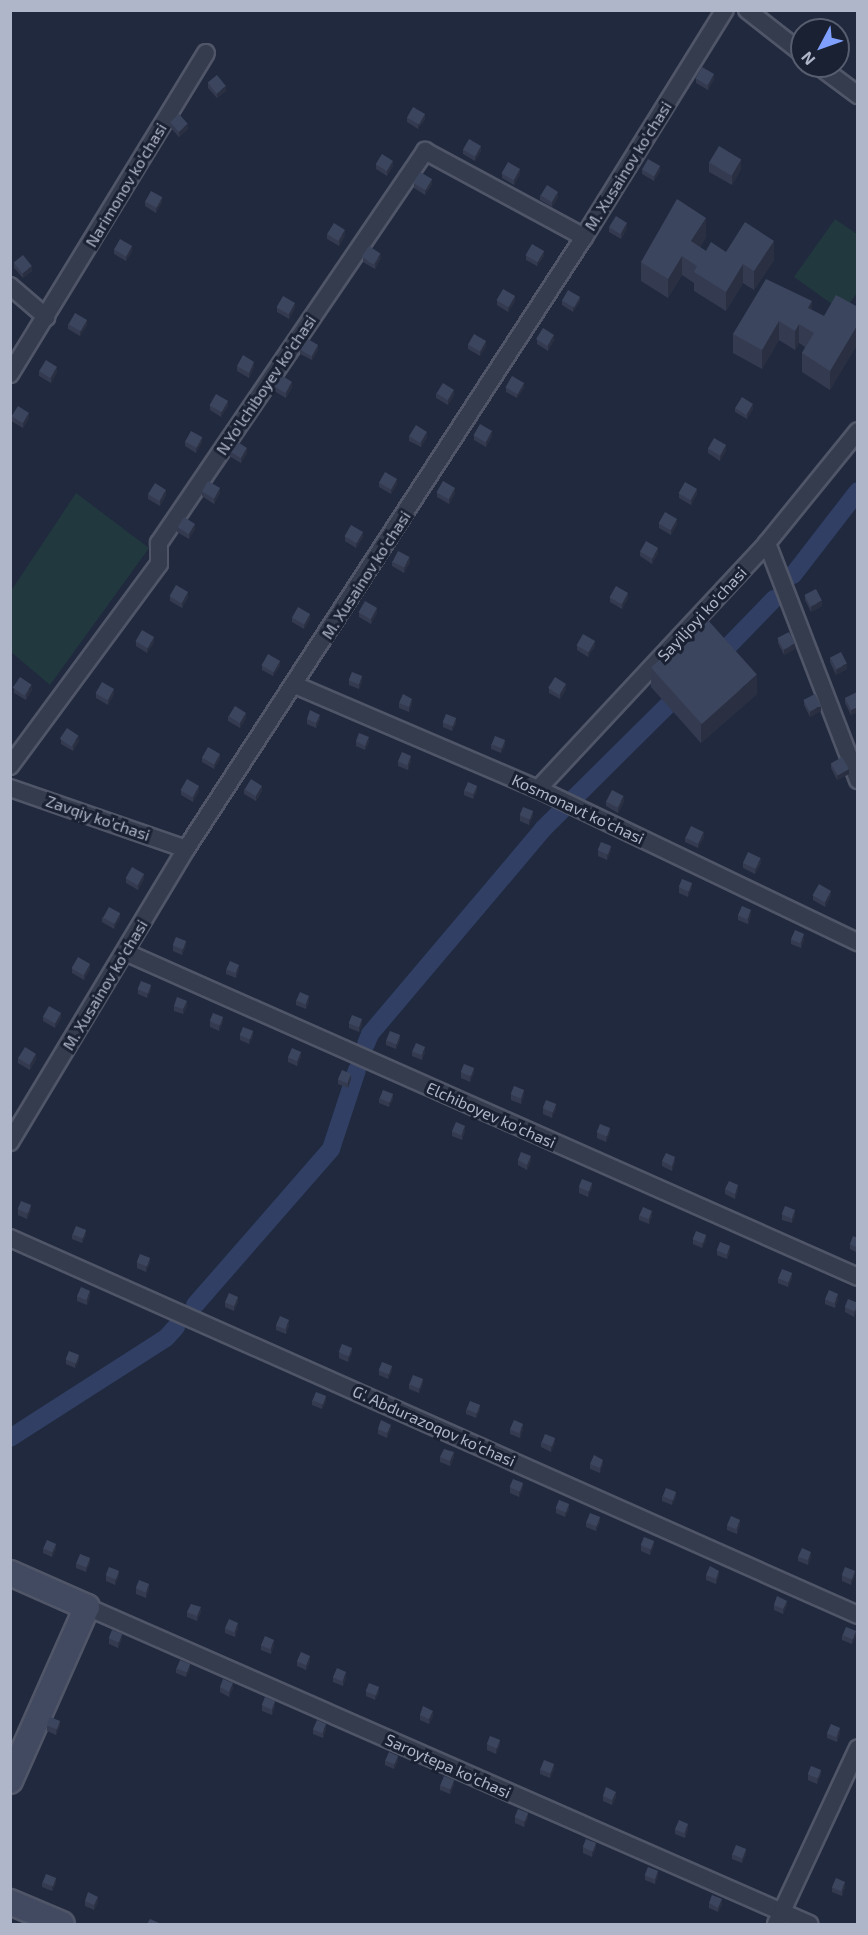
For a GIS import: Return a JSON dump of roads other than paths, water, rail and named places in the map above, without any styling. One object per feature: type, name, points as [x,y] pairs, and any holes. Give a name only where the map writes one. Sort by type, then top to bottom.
[{"type":"main road","points":[[10,1573],[87,1607],[10,1781]]},
{"type":"main road","points":[[10,1902],[63,1924]]},
{"type":"street","name":"M. Xusainov ko'chasi","points":[[10,1142],[186,849],[295,685],[584,237],[725,10]]},
{"type":"street","points":[[747,10],[790,44]]},
{"type":"street","name":"Narimonov ko'chasi","points":[[10,374],[206,53]]},
{"type":"street","points":[[835,78],[858,95]]},
{"type":"street","name":"N.Yo'lchiboyev ko'chasi","points":[[10,766],[159,564],[159,543],[425,151],[584,237]]},
{"type":"street","points":[[10,286],[46,317]]},
{"type":"street","name":"Sayiljoyi ko'chasi","points":[[539,789],[767,543],[858,431]]},
{"type":"street","points":[[767,543],[858,780]]},
{"type":"street","name":"Kosmonavt ko'chasi","points":[[295,685],[539,789],[858,942]]},
{"type":"street","name":"Zavqiy ko'chasi","points":[[10,788],[186,849]]},
{"type":"street","name":"Elchiboyev ko'chasi","points":[[125,952],[858,1277]]},
{"type":"street","name":"G'. Abdurazoqov ko'chasi","points":[[10,1238],[858,1615]]},
{"type":"street","name":"Saroytepa ko'chasi","points":[[87,1607],[779,1919],[808,1924]]},
{"type":"street","points":[[779,1919],[858,1748]]},
{"type":"waterway","points":[[793,575],[858,491]]},
{"type":"waterway","points":[[713,662],[774,599]]},
{"type":"waterway","points":[[366,1044],[370,1034],[543,829],[684,689]]},
{"type":"waterway","points":[[195,1305],[331,1149],[357,1070]]},
{"type":"waterway","points":[[10,1438],[166,1338],[176,1327]]}]
